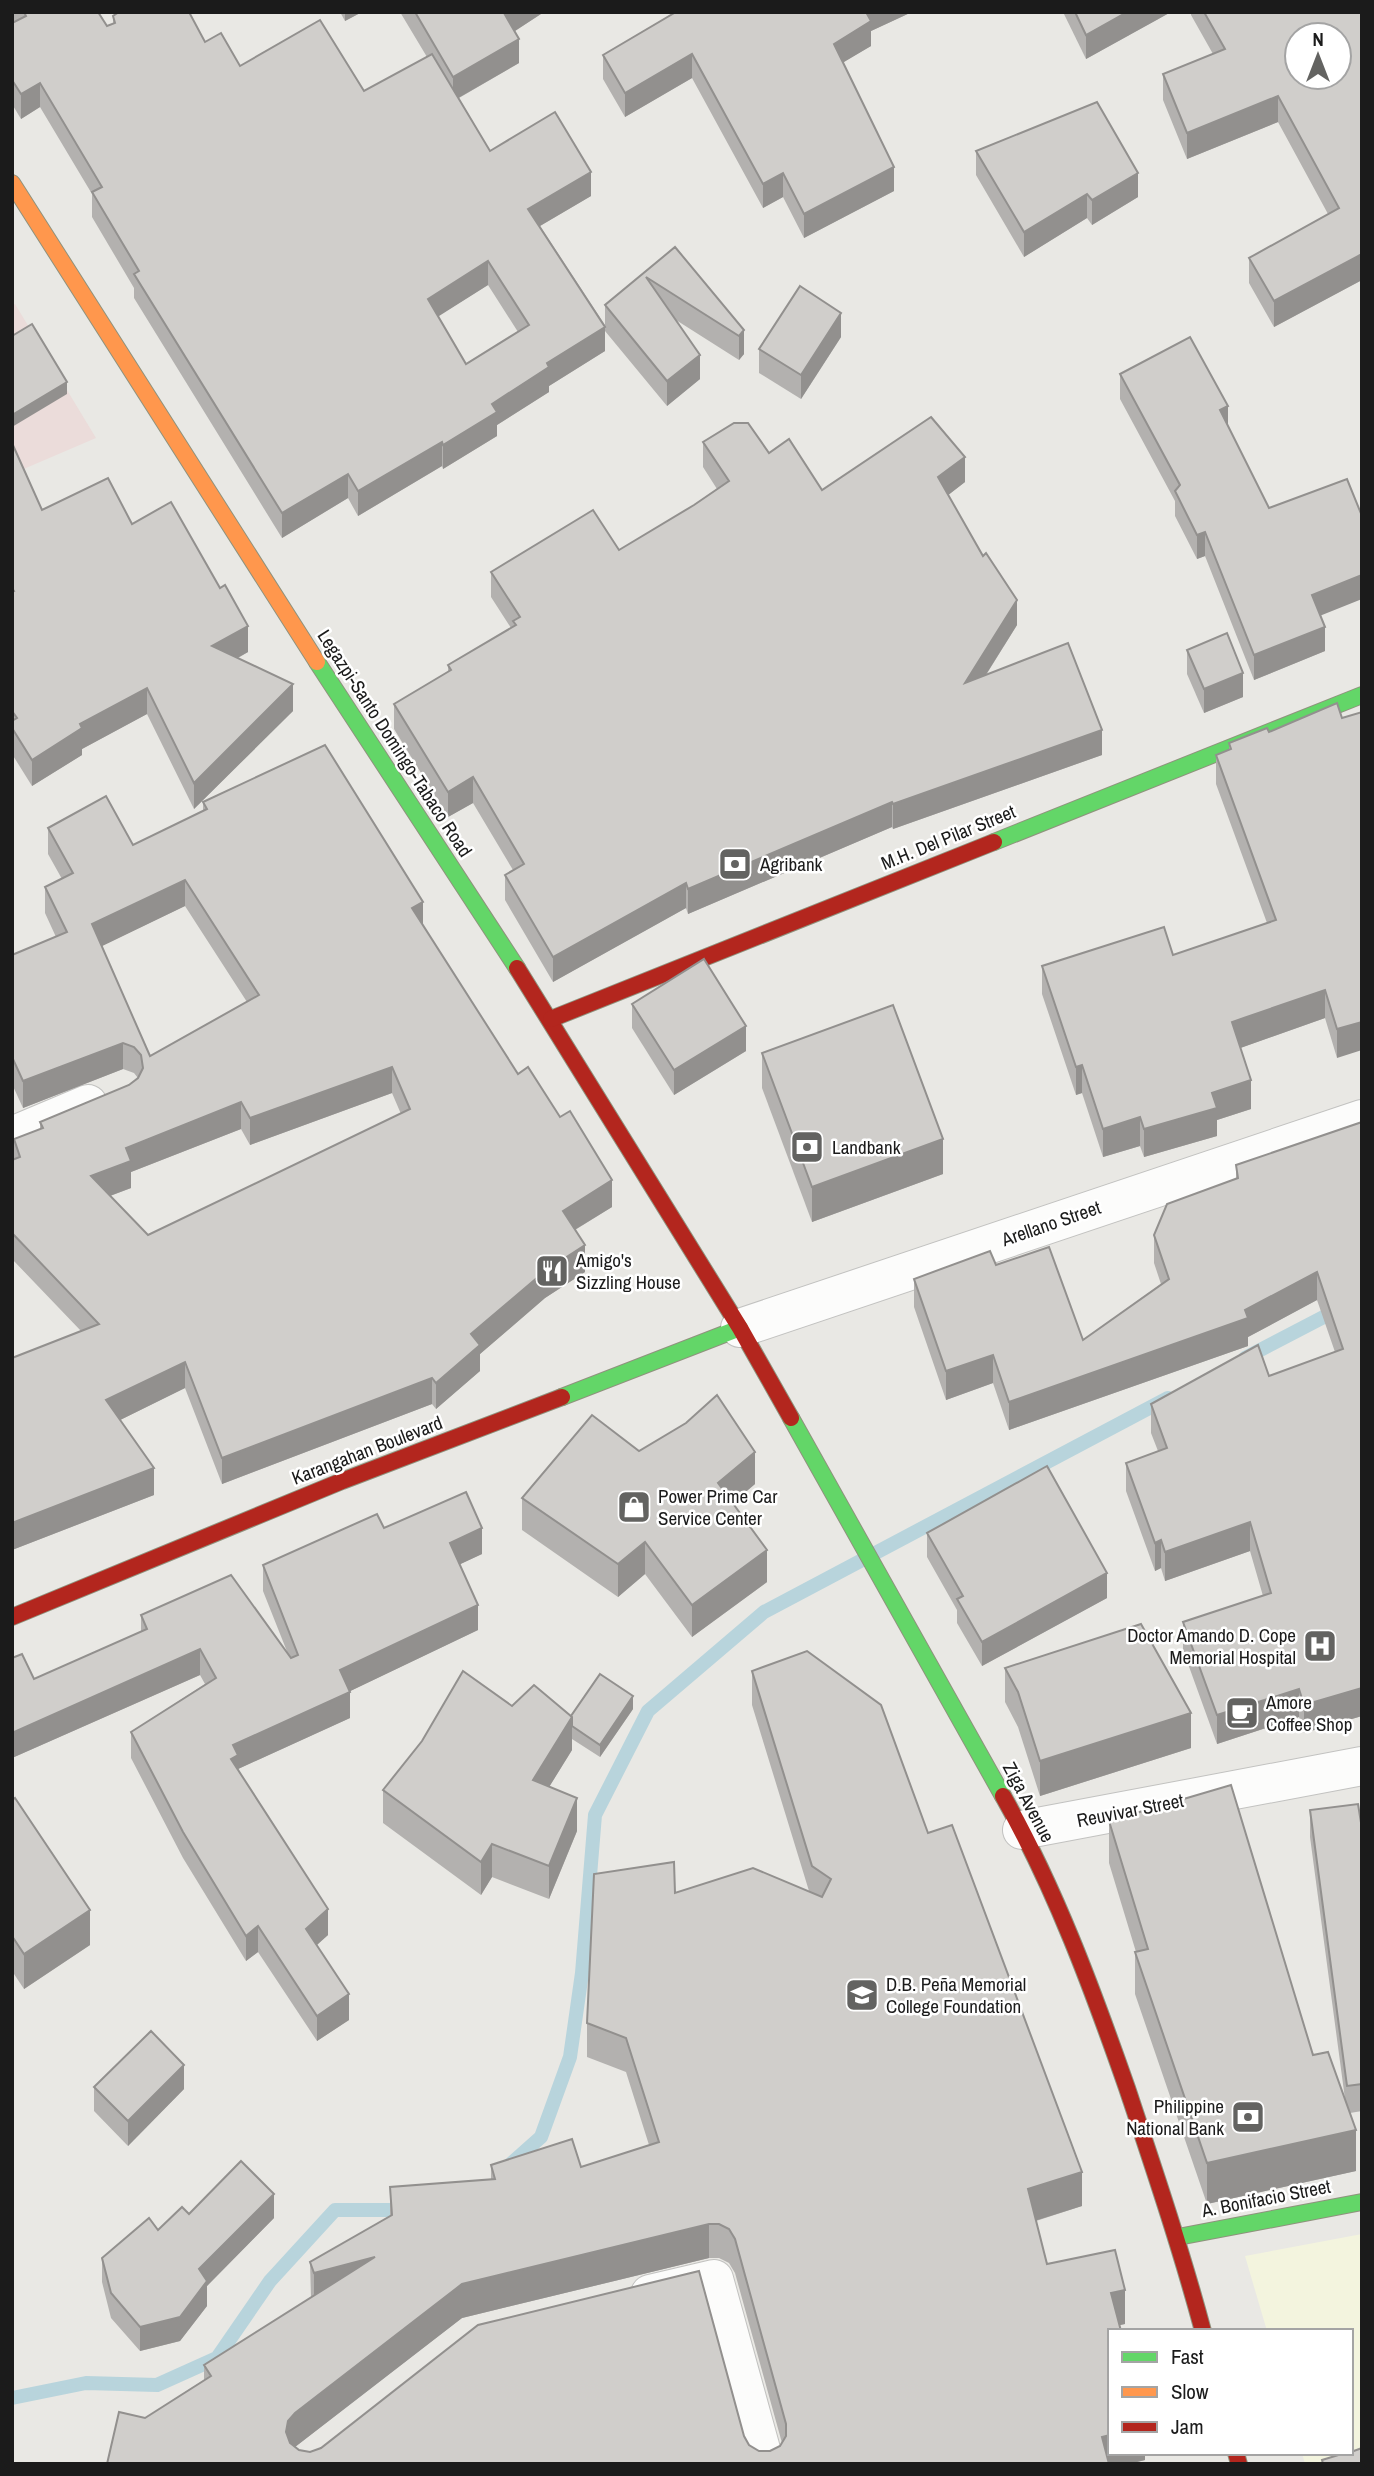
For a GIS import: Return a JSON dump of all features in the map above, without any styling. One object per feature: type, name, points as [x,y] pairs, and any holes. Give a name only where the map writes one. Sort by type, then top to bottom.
[{"type":"main road","name":"Legazpi-Santo Domingo-Tabaco Road","points":[[12,183],[373,751],[551,1019],[740,1328]]},
{"type":"main road","name":"M.H. Del Pilar Street","points":[[551,1019],[1362,695]]},
{"type":"main road","name":"Ziga Avenue","points":[[740,1328],[1023,1830],[1089,1980],[1178,2237],[1202,2329]]},
{"type":"main road","name":"Karangahan Boulevard","points":[[12,1617],[342,1481],[740,1328]]},
{"type":"main road","name":"A. Bonifacio Street","points":[[1178,2237],[1362,2202]]},
{"type":"street","points":[[12,1136],[121,1091]]},
{"type":"street","name":"Arellano Street","points":[[740,1328],[1362,1119]]},
{"type":"street","name":"Reuvivar Street","points":[[1023,1830],[1362,1766]]},
{"type":"street","points":[[610,2304],[714,2279],[765,2464]]},
{"type":"shaded area","points":[[15,304],[96,438],[12,474],[12,305]]},
{"type":"shaded area","points":[[1362,2234],[1362,2464],[1305,2464],[1303,2455],[1353,2455],[1353,2329],[1266,2329],[1245,2256]]},
{"type":"building","points":[[24,12],[98,12],[107,26],[115,23],[113,16],[119,12],[189,12],[205,42],[221,33],[240,66],[320,20],[364,91],[432,54],[490,151],[555,112],[591,172],[528,209],[605,327],[547,363],[549,367],[492,404],[497,412],[443,445],[442,442],[358,491],[348,474],[282,513],[134,274],[139,271],[92,192],[102,187],[40,83],[21,94],[12,80],[12,23],[26,16]],"holes":[[[488,261],[529,325],[466,364],[428,299]]]},
{"type":"building","points":[[415,12],[506,12],[504,13],[519,39],[453,77]]},
{"type":"building","points":[[676,12],[866,12],[871,21],[834,44],[894,167],[804,214],[783,173],[763,184],[692,54],[625,93],[603,55]]},
{"type":"building","points":[[1075,12],[1127,12],[1086,35]]},
{"type":"building","points":[[1204,12],[1362,12],[1362,254],[1274,301],[1249,258],[1339,208],[1278,96],[1187,133],[1163,74],[1225,49]]},
{"type":"building","points":[[1097,102],[1138,173],[1092,200],[1087,194],[1024,232],[976,151]]},
{"type":"building","points":[[675,247],[744,330],[739,336],[646,277],[700,355],[667,381],[605,305]]},
{"type":"building","points":[[800,286],[841,313],[801,375],[759,349]]},
{"type":"building","points":[[32,324],[67,382],[12,415],[12,336]]},
{"type":"building","points":[[1190,337],[1228,406],[1220,410],[1269,508],[1347,479],[1362,516],[1362,575],[1312,595],[1325,627],[1254,655],[1205,532],[1197,535],[1175,491],[1180,485],[1120,374]]},
{"type":"building","points":[[931,417],[965,457],[938,477],[983,556],[986,553],[1017,600],[965,683],[1068,643],[1102,730],[893,804],[892,802],[688,889],[686,883],[553,957],[505,875],[524,864],[473,777],[448,792],[394,704],[451,670],[448,665],[516,625],[513,621],[520,617],[491,572],[593,510],[619,550],[729,481],[703,442],[734,423],[748,423],[769,453],[789,439],[822,490]]},
{"type":"building","points":[[12,443],[42,510],[108,478],[132,524],[171,502],[220,588],[225,585],[248,626],[212,646],[293,684],[194,783],[147,688],[80,724],[82,728],[32,760],[12,728],[12,721],[17,718],[12,711]]},
{"type":"building","points":[[1227,633],[1243,673],[1204,689],[1187,650]]},
{"type":"building","points":[[1337,703],[1342,718],[1362,712],[1362,1022],[1337,1029],[1325,990],[1232,1022],[1251,1080],[1212,1093],[1217,1108],[1144,1129],[1140,1117],[1103,1129],[1082,1065],[1076,1067],[1042,966],[1164,927],[1173,955],[1276,920],[1216,755],[1231,749],[1229,743],[1267,728],[1269,732]]},
{"type":"building","points":[[325,745],[423,902],[412,908],[518,1074],[528,1067],[560,1117],[570,1111],[612,1180],[563,1211],[585,1245],[545,1271],[471,1334],[480,1345],[436,1383],[432,1378],[222,1458],[185,1362],[106,1400],[154,1468],[12,1523],[12,1358],[99,1324],[12,1233],[12,1160],[20,1157],[14,1139],[43,1128],[40,1122],[129,1085],[138,1078],[143,1068],[141,1055],[134,1047],[123,1043],[23,1081],[12,1057],[12,955],[67,932],[45,887],[73,873],[48,828],[106,796],[133,845],[207,809],[203,802]],"holes":[[[185,880],[259,995],[150,1056],[92,924]],[[392,1067],[410,1109],[148,1235],[91,1176],[131,1161],[126,1148],[241,1102],[250,1118]]]},
{"type":"building","points":[[704,959],[746,1026],[674,1070],[632,1004]]},
{"type":"building","points":[[893,1005],[943,1139],[812,1187],[762,1053]]},
{"type":"building","points":[[1362,1122],[1362,1688],[1304,1705],[1299,1689],[1217,1715],[1183,1622],[1271,1593],[1250,1522],[1165,1552],[1161,1540],[1155,1543],[1126,1463],[1167,1448],[1151,1404],[1258,1345],[1269,1376],[1343,1349],[1317,1272],[1245,1310],[1248,1318],[1009,1402],[993,1355],[946,1371],[914,1279],[990,1251],[996,1265],[1049,1247],[1083,1340],[1169,1279],[1154,1235],[1167,1204],[1238,1178],[1236,1165]]},
{"type":"building","points":[[717,1395],[755,1452],[718,1483],[767,1550],[692,1605],[645,1542],[618,1564],[522,1498],[592,1415],[639,1451],[686,1423]]},
{"type":"building","points":[[1047,1466],[1107,1573],[982,1642],[957,1599],[963,1596],[927,1533]]},
{"type":"building","points":[[466,1492],[482,1528],[450,1543],[478,1605],[340,1670],[350,1692],[233,1745],[238,1755],[231,1759],[328,1909],[306,1929],[349,1994],[317,2016],[258,1926],[246,1936],[183,1832],[131,1732],[216,1678],[200,1649],[12,1733],[12,1658],[22,1654],[34,1679],[147,1629],[141,1615],[231,1575],[291,1658],[298,1655],[263,1565],[377,1514],[384,1528]]},
{"type":"building","points":[[1141,1624],[1191,1713],[1040,1761],[1018,1692],[1005,1668]]},
{"type":"building","points":[[807,1651],[881,1705],[928,1833],[952,1825],[1082,2172],[1028,2189],[1047,2264],[1115,2250],[1125,2290],[1111,2293],[1120,2329],[1108,2329],[1108,2436],[1102,2437],[1109,2464],[107,2464],[119,2412],[145,2418],[211,2376],[204,2365],[375,2257],[314,2273],[310,2262],[392,2215],[390,2187],[495,2179],[491,2165],[572,2139],[581,2167],[659,2142],[626,2038],[587,2023],[594,1874],[674,1862],[675,1893],[753,1868],[822,1897],[831,1879],[812,1866],[752,1671]],"holes":[[[709,2224],[719,2224],[729,2229],[735,2239],[786,2424],[786,2436],[780,2446],[770,2451],[759,2451],[749,2445],[744,2436],[699,2271],[478,2325],[321,2448],[310,2452],[299,2450],[290,2443],[286,2432],[288,2421],[295,2413],[462,2284]]]},
{"type":"building","points":[[463,1671],[512,1706],[534,1685],[572,1717],[533,1780],[577,1798],[549,1866],[492,1844],[481,1862],[383,1790],[422,1741]]},
{"type":"building","points":[[600,1674],[633,1696],[600,1745],[572,1726],[571,1716]]},
{"type":"building","points":[[1231,1785],[1313,2055],[1328,2052],[1356,2130],[1207,2163],[1135,1952],[1148,1949],[1109,1821]]},
{"type":"building","points":[[15,1798],[90,1910],[24,1954],[12,1936],[12,1800]]},
{"type":"building","points":[[1358,1804],[1362,1829],[1362,2084],[1347,2086],[1310,1810]]},
{"type":"building","points":[[151,2031],[184,2065],[128,2121],[94,2087]]},
{"type":"building","points":[[241,2161],[274,2194],[199,2269],[207,2281],[180,2317],[140,2327],[111,2293],[102,2258],[149,2218],[158,2230],[182,2207],[189,2214]]},
{"type":"building","points":[[1362,2448],[1362,2464],[1323,2464],[1322,2460],[1338,2455],[1353,2455],[1353,2451]]},
{"type":"waterway","points":[[1245,1358],[1362,1297]]},
{"type":"waterway","points":[[505,2169],[541,2137],[570,2057],[582,1973],[595,1815],[648,1711],[764,1612],[1168,1398]]},
{"type":"waterway","points":[[12,2398],[86,2383],[157,2385],[217,2358],[270,2281],[335,2210],[408,2210]]},
{"type":"traffic: fast","points":[[317,662],[517,968]]},
{"type":"traffic: fast","points":[[994,842],[1362,695]]},
{"type":"traffic: fast","points":[[562,1397],[740,1328]]},
{"type":"traffic: fast","points":[[791,1418],[1003,1796]]},
{"type":"traffic: fast","points":[[1178,2237],[1362,2202]]},
{"type":"traffic: slow","points":[[12,183],[317,662]]},
{"type":"traffic: jam","points":[[551,1019],[994,842]]},
{"type":"traffic: jam","points":[[517,968],[740,1328],[791,1418]]},
{"type":"traffic: jam","points":[[12,1617],[342,1481],[562,1397]]},
{"type":"traffic: jam","points":[[1003,1796],[1056,1902],[1100,2013],[1157,2179],[1202,2329]]},
{"type":"traffic: jam","points":[[1237,2455],[1239,2464]]},
{"type":"place","name":"Agribank","points":[[735,864]]},
{"type":"place","name":"Landbank","points":[[807,1147]]},
{"type":"place","name":"Amigo's Sizzling House","points":[[552,1271]]},
{"type":"place","name":"Power Prime Car Service Center","points":[[634,1507]]},
{"type":"place","name":"Doctor Amando D. Cope Memorial Hospital","points":[[1320,1646]]},
{"type":"place","name":"Amore Coffee Shop","points":[[1242,1713]]},
{"type":"place","name":"D.B. Peña Memorial College Foundation","points":[[862,1995]]},
{"type":"place","name":"Philippine National Bank","points":[[1248,2117]]}]
